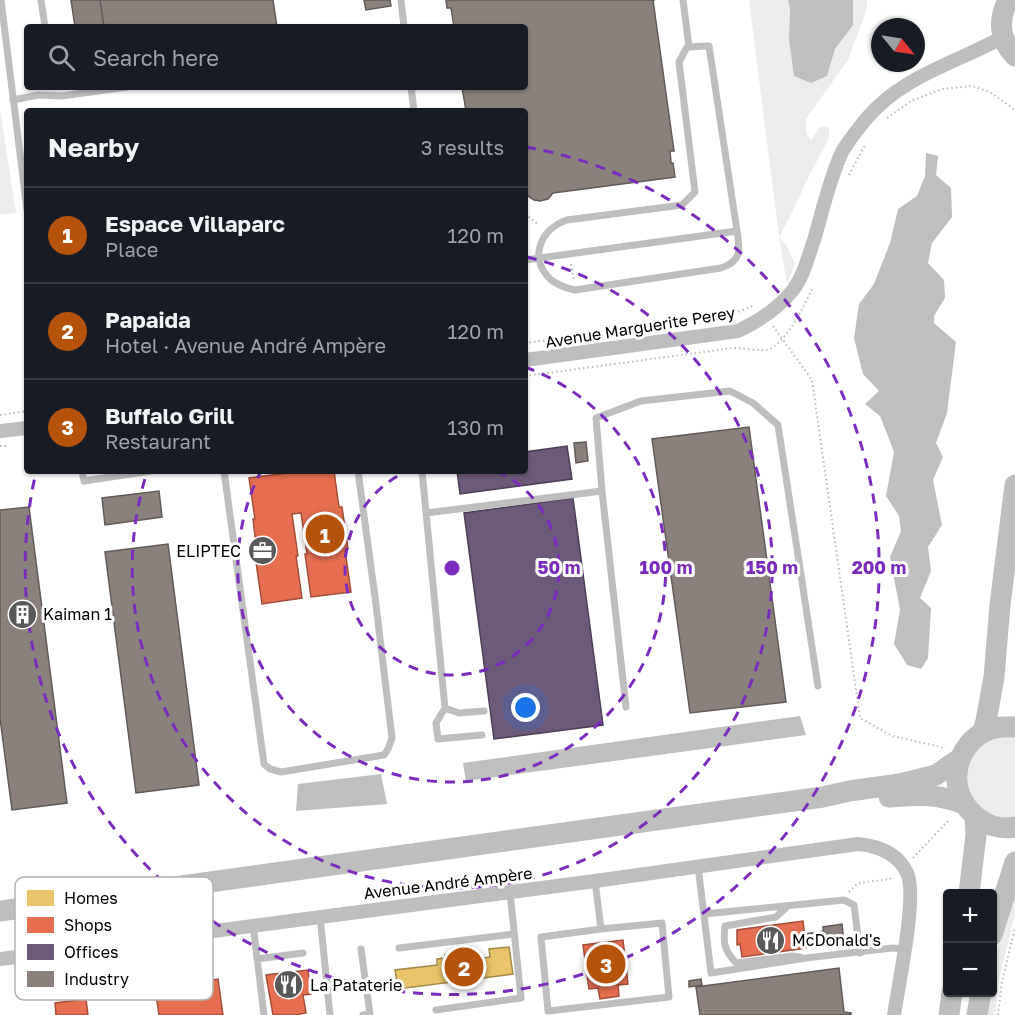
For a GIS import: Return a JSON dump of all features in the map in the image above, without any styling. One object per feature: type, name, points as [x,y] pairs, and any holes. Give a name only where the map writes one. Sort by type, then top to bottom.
[{"type":"main road","points":[[1008,0],[1001,24],[1003,37],[1009,50],[1015,56]]},
{"type":"main road","points":[[982,733],[994,677],[1000,605],[1015,485]]},
{"type":"main road","points":[[213,881],[823,797],[900,784],[936,775],[952,754],[982,733],[999,726],[1015,727]]},
{"type":"main road","points":[[952,754],[963,812],[976,836],[970,889]]},
{"type":"main road","points":[[823,797],[848,800],[925,795],[947,797],[963,812],[991,826],[1015,827]]},
{"type":"main road","points":[[997,921],[1015,862]]},
{"type":"main road","points":[[0,911],[15,909]]},
{"type":"main road","points":[[949,1015],[951,997]]},
{"type":"main road","points":[[978,1015],[980,997]]},
{"type":"street","name":"Avenue Marguerite Perey","points":[[528,360],[738,331],[766,316],[781,304],[805,269],[830,182],[843,150],[866,118],[889,96],[922,75],[1003,37]]},
{"type":"street","points":[[0,431],[24,428]]},
{"type":"street","name":"Avenue André Ampère","points":[[213,930],[858,844],[884,849],[899,862]]},
{"type":"street","points":[[894,1015],[910,903],[908,874],[899,862]]},
{"type":"street","name":"Avenue André Ampère","points":[[0,959],[15,957]]},
{"type":"lane","points":[[1,0],[3,34],[24,187]]},
{"type":"lane","points":[[41,0],[45,24]]},
{"type":"lane","points":[[401,0],[405,24]]},
{"type":"lane","points":[[682,0],[689,47]]},
{"type":"lane","points":[[709,46],[737,231],[740,248],[737,257],[730,265],[722,268],[575,290],[563,287],[550,279],[539,258],[542,239],[558,223],[682,205],[695,192],[679,62],[687,47],[709,46]]},
{"type":"lane","points":[[53,90],[54,96]]},
{"type":"lane","points":[[13,100],[38,95],[62,96],[105,90]]},
{"type":"lane","points":[[411,90],[414,108]]},
{"type":"lane","points":[[19,148],[24,147]]},
{"type":"lane","points":[[528,260],[737,231]]},
{"type":"lane","points":[[626,707],[596,418],[641,401],[730,391],[753,403],[778,425],[818,687]]},
{"type":"lane","points":[[83,474],[84,481],[132,474]]},
{"type":"lane","points":[[224,474],[264,764],[270,769],[281,772],[384,755],[392,738],[358,474]]},
{"type":"lane","points":[[422,474],[445,708],[436,723],[438,739],[482,735]]},
{"type":"lane","points":[[426,513],[602,491]]},
{"type":"lane","points":[[445,708],[459,713],[484,711]]},
{"type":"lane","points":[[698,866],[711,973],[807,958],[892,948],[905,949]]},
{"type":"lane","points":[[595,881],[601,929]]},
{"type":"lane","points":[[436,1010],[521,998],[510,892]]},
{"type":"lane","points":[[704,914],[844,900],[854,905],[860,953]]},
{"type":"lane","points":[[788,906],[776,917],[725,926],[723,939],[727,953],[736,963],[792,956],[807,958]]},
{"type":"lane","points":[[321,916],[330,1015]]},
{"type":"lane","points":[[662,922],[669,997],[548,1011],[541,937],[601,929],[662,922]]},
{"type":"lane","points":[[253,925],[264,1015]]},
{"type":"lane","points":[[399,948],[514,934]]},
{"type":"lane","points":[[361,949],[370,1014],[363,1015]]},
{"type":"lane","points":[[257,959],[303,952]]},
{"type":"path","points":[[884,120],[911,101],[942,89],[972,86],[990,92],[1015,110]]},
{"type":"path","points":[[848,176],[867,141]]},
{"type":"path","points":[[528,376],[733,348],[767,350],[783,339],[797,318],[814,282]]},
{"type":"path","points":[[528,343],[728,316],[756,304],[812,380],[860,718],[892,736],[941,747],[952,754]]},
{"type":"path","points":[[0,415],[24,411]]},
{"type":"path","points":[[844,900],[858,883],[890,879],[899,862],[913,858],[963,812]]},
{"type":"path","points":[[998,1015],[1002,982],[1015,927]]},
{"type":"shaded area","points":[[749,0],[788,0],[789,39],[827,76],[835,49],[853,24],[853,0],[867,0],[867,9],[848,60],[806,119],[806,133],[811,141],[820,126],[829,127],[829,138],[779,237]]},
{"type":"shaded area","points":[[788,0],[853,0],[853,25],[835,49],[827,76],[811,83],[794,76],[789,39]]},
{"type":"shaded area","points":[[0,109],[16,213],[0,215]]},
{"type":"shaded area","points":[[926,153],[938,156],[936,175],[951,188],[952,217],[932,243],[928,263],[944,280],[945,298],[934,316],[934,323],[956,342],[947,413],[936,443],[943,457],[933,480],[942,525],[928,547],[931,571],[920,598],[931,608],[928,658],[921,669],[907,665],[894,644],[900,610],[890,557],[901,531],[899,516],[886,496],[894,452],[880,416],[865,404],[879,391],[863,374],[854,338],[859,304],[874,284],[890,243],[898,209],[917,196],[925,176]]},
{"type":"shaded area","points":[[779,237],[788,248],[795,264],[787,284]]},
{"type":"shaded area","points":[[800,716],[806,735],[466,781],[463,763]]},
{"type":"shaded area","points":[[1015,737],[1015,818],[998,817],[985,811],[975,801],[969,789],[967,775],[970,762],[977,750],[990,741]]},
{"type":"shaded area","points":[[381,774],[387,804],[296,811],[298,784]]},
{"type":"shaded area","points":[[1015,888],[1015,915],[999,979],[997,997],[997,952]]},
{"type":"shaded area","points":[[988,997],[997,997],[995,1015],[986,1015]]},
{"type":"building: Homes","points":[[509,947],[513,974],[398,989],[395,970],[437,965],[437,959],[445,958],[445,955],[467,953],[468,960],[490,957],[489,949]]},
{"type":"building: Shops","points":[[280,474],[334,474],[348,549],[345,550],[351,592],[311,597],[301,513],[292,514],[302,598],[262,604],[249,478]]},
{"type":"building: Shops","name":"McDonald's","points":[[803,921],[806,948],[742,957],[740,944],[737,945],[737,930]]},
{"type":"building: Shops","points":[[623,940],[628,984],[618,985],[619,996],[600,999],[598,988],[589,989],[583,945]]},
{"type":"building: Shops","name":"La Pataterie","points":[[308,970],[311,994],[303,995],[306,1013],[273,1015],[266,975]]},
{"type":"building: Shops","points":[[218,979],[223,1015],[159,1015],[157,1000],[213,1000],[213,980]]},
{"type":"building: Shops","points":[[86,1000],[88,1015],[56,1015],[55,1003]]},
{"type":"building: Offices","points":[[567,446],[572,479],[460,494],[457,474],[528,474],[528,452]]},
{"type":"building: Offices","points":[[573,498],[603,725],[494,739],[464,513]]},
{"type":"building: Industry","points":[[71,0],[100,0],[104,24],[75,24]]},
{"type":"building: Industry","points":[[100,0],[273,0],[277,24],[104,24]]},
{"type":"building: Industry","points":[[364,0],[390,0],[391,6],[366,10]]},
{"type":"building: Industry","points":[[446,0],[653,0],[674,151],[670,151],[671,163],[673,163],[675,177],[553,193],[548,199],[540,201],[528,196],[528,108],[466,108],[462,90],[528,90],[528,24],[454,24],[451,8],[447,8]]},
{"type":"building: Industry","points":[[749,427],[786,702],[690,713],[652,439]]},
{"type":"building: Industry","points":[[586,442],[588,461],[576,463],[574,443]]},
{"type":"building: Industry","points":[[159,491],[162,517],[105,525],[102,498]]},
{"type":"building: Industry","name":"Kaiman 1","points":[[29,507],[67,803],[12,810],[0,718],[0,510]]},
{"type":"building: Industry","points":[[168,544],[199,785],[136,793],[105,552]]},
{"type":"building: Industry","points":[[842,924],[844,943],[825,946],[823,927]]},
{"type":"building: Industry","points":[[823,931],[825,943],[806,945],[804,934]]},
{"type":"building: Industry","points":[[839,968],[844,1012],[851,1013],[851,1015],[700,1015],[696,987]]},
{"type":"building: Industry","points":[[701,979],[702,985],[689,987],[689,981]]},
{"type":"place","name":"Espace Villaparc","points":[[325,534]]},
{"type":"place","name":"ELIPTEC","points":[[262,551]]},
{"type":"place","name":"Kaiman 1","points":[[22,614]]},
{"type":"place","name":"McDonald's","points":[[771,940]]},
{"type":"place","name":"Buffalo Grill","points":[[606,964]]},
{"type":"place","name":"Papaida","points":[[464,967]]},
{"type":"place","name":"La Pataterie","points":[[289,985]]}]
